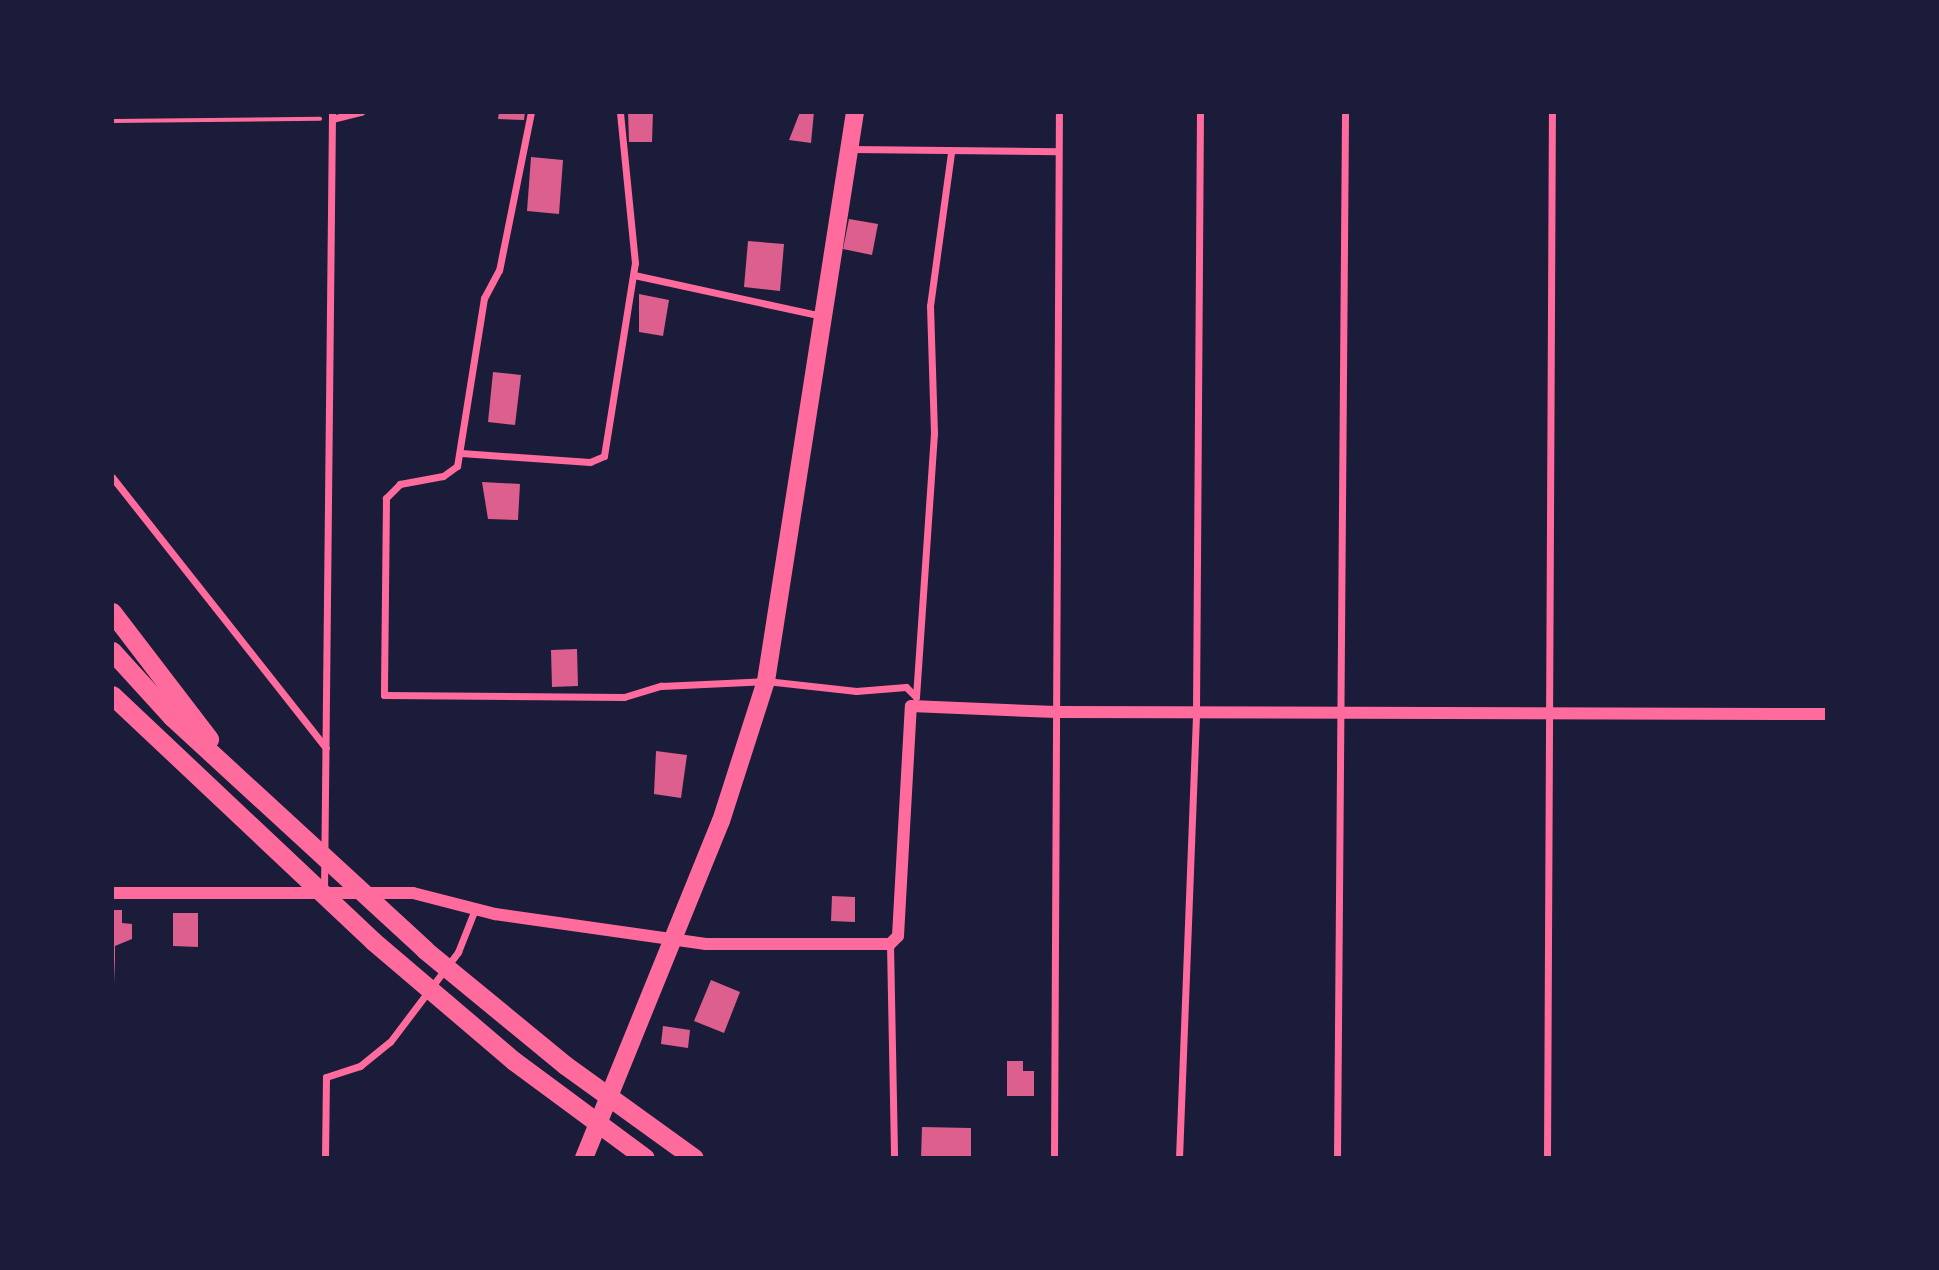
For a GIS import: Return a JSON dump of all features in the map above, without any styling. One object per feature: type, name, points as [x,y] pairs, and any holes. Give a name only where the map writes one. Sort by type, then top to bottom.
[{"type":"highway","points":[[584,1158],[721,821],[766,681],[855,112]]},
{"type":"highway","points":[[112,612],[247,789]]},
{"type":"highway","points":[[112,651],[247,789],[292,831],[565,1065],[694,1158]]},
{"type":"highway","points":[[112,695],[274,853],[514,1061],[645,1158]]},
{"type":"street","points":[[324,892],[332,116],[361,112]]},
{"type":"street","points":[[531,112],[499,270],[484,298],[461,453],[443,476],[400,484],[386,498],[384,695],[624,697],[662,686],[766,681],[856,691],[906,687],[916,697],[933,433],[930,306],[951,152]]},
{"type":"street","points":[[461,453],[590,462],[604,456],[634,275],[620,112]]},
{"type":"street","points":[[1054,1158],[1059,112]]},
{"type":"street","points":[[1179,1158],[1196,712],[1200,112]]},
{"type":"street","points":[[1337,1158],[1345,712],[1345,112]]},
{"type":"street","points":[[1547,1158],[1552,112]]},
{"type":"street","points":[[851,149],[1058,151]]},
{"type":"street","points":[[634,275],[825,317]]},
{"type":"street","points":[[112,477],[326,748]]},
{"type":"street","points":[[112,893],[413,893],[475,909],[674,937],[706,944],[890,944],[898,936],[911,706],[1056,712],[1827,714]]},
{"type":"street","points":[[325,1158],[326,1077],[360,1066],[390,1042],[458,952],[475,909]]},
{"type":"street","points":[[890,944],[894,1158]]},
{"type":"path","points":[[112,121],[332,116]]},
{"type":"building","points":[[499,112],[525,112],[524,120],[498,119]]},
{"type":"building","points":[[628,112],[653,112],[652,142],[629,142]]},
{"type":"building","points":[[800,112],[814,112],[811,143],[789,140]]},
{"type":"building","points":[[531,157],[563,160],[559,214],[527,211]]},
{"type":"building","points":[[849,219],[878,224],[872,255],[843,249]]},
{"type":"building","points":[[748,241],[784,244],[780,291],[744,287]]},
{"type":"building","points":[[639,294],[669,300],[663,336],[639,332]]},
{"type":"building","points":[[493,372],[521,375],[515,425],[488,422]]},
{"type":"building","points":[[482,482],[520,484],[518,520],[488,519]]},
{"type":"building","points":[[577,649],[578,686],[552,687],[551,650]]},
{"type":"building","points":[[656,751],[687,755],[681,798],[654,794]]},
{"type":"building","points":[[832,896],[855,897],[855,922],[831,921]]},
{"type":"building","points":[[112,910],[122,910],[122,923],[132,924],[132,939],[115,946],[115,984]]},
{"type":"building","points":[[173,913],[198,913],[198,947],[173,946]]},
{"type":"building","points":[[711,980],[740,992],[724,1033],[694,1021]]},
{"type":"building","points":[[663,1026],[690,1030],[688,1048],[661,1044]]},
{"type":"building","points":[[1007,1061],[1023,1061],[1023,1071],[1034,1071],[1034,1096],[1007,1096]]},
{"type":"building","points":[[922,1127],[971,1128],[971,1158],[921,1158]]}]
